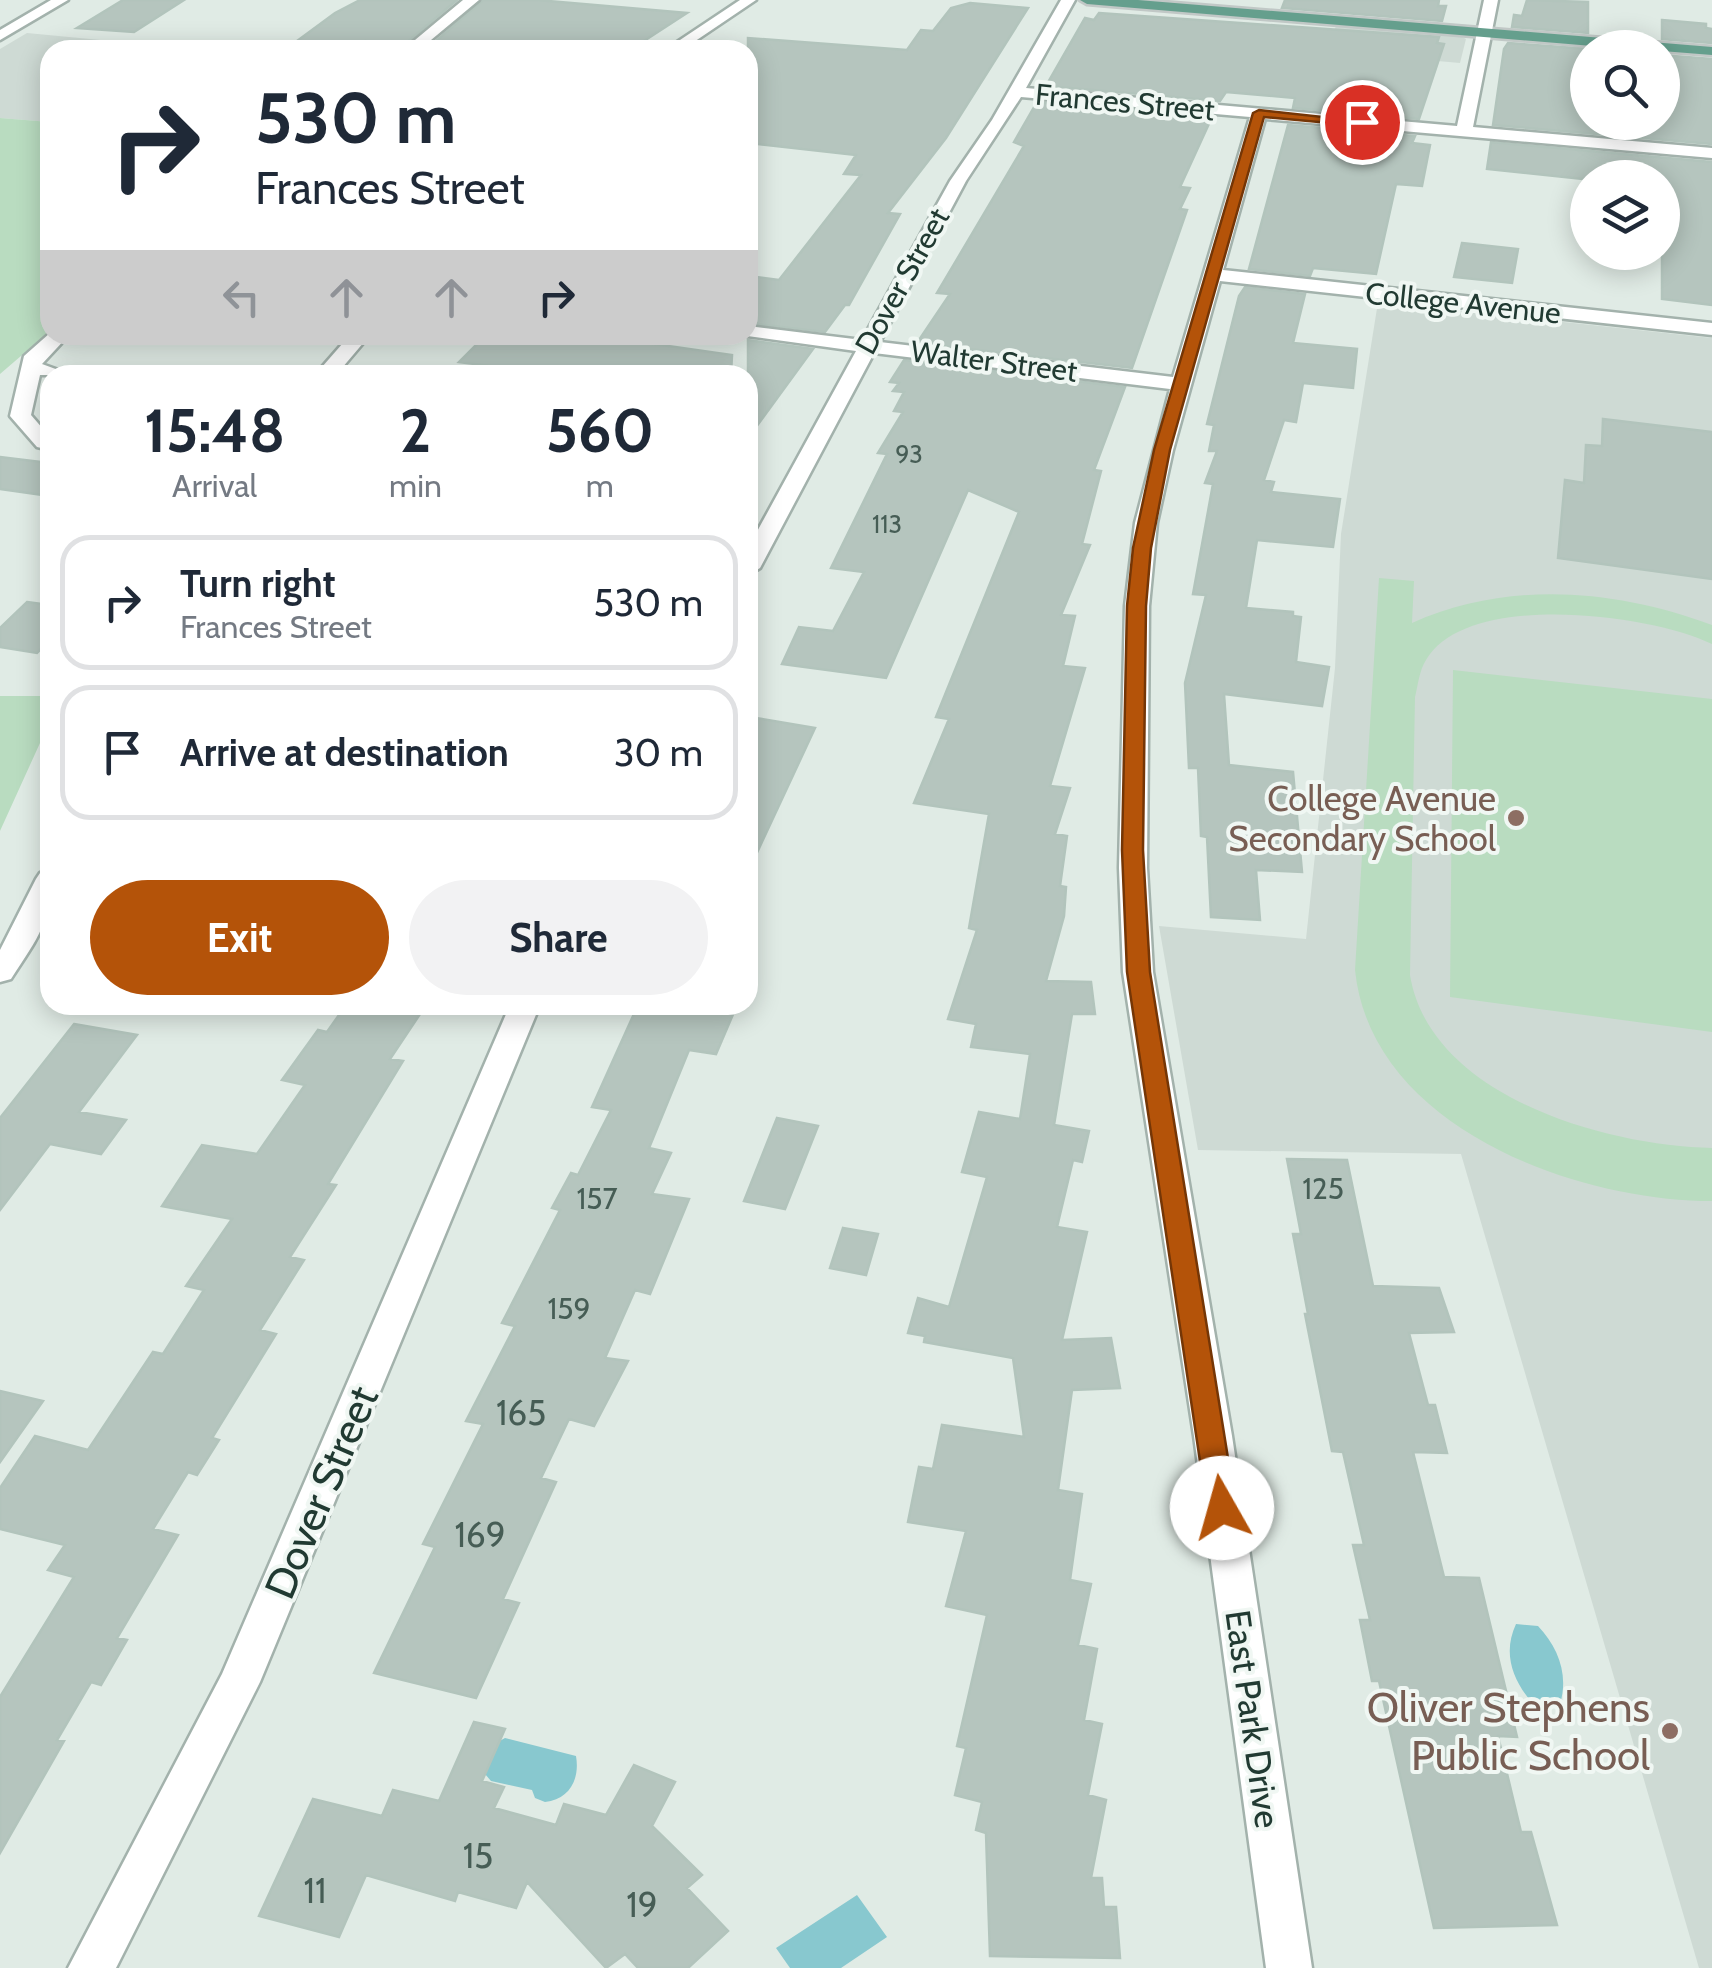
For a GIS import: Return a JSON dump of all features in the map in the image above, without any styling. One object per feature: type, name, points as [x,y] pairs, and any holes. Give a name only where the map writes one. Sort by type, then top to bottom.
[{"type":"main road","points":[[1087,0],[1712,50]]},
{"type":"street","points":[[0,36],[60,0]]},
{"type":"street","points":[[422,40],[472,0]]},
{"type":"street","points":[[687,40],[749,0]]},
{"type":"street","name":"Dover Street","points":[[758,549],[958,181],[1068,0]]},
{"type":"street","points":[[1464,132],[1491,0]]},
{"type":"street","name":"Frances Street","points":[[1015,92],[1712,153]]},
{"type":"street","name":"East Park Drive","points":[[1259,113],[1150,500],[1138,594],[1134,914],[1138,972],[1213,1436],[1289,1968]]},
{"type":"street","name":"College Avenue","points":[[1214,275],[1712,330]]},
{"type":"street","name":"Walter Street","points":[[758,333],[1182,384]]},
{"type":"street","points":[[40,438],[20,416],[34,356],[47,345]]},
{"type":"street","points":[[334,365],[351,345]]},
{"type":"street","points":[[32,367],[40,369]]},
{"type":"street","points":[[0,972],[25,934],[40,901]]},
{"type":"street","name":"Dover Street","points":[[91,1968],[248,1663],[520,1015]]},
{"type":"shaded area","points":[[1336,26],[1458,35],[1466,39],[1460,63],[1326,51]]},
{"type":"shaded area","points":[[27,33],[100,40],[40,40],[40,121],[0,118],[0,49]]},
{"type":"shaded area","name":"College Avenue Secondary School","points":[[1378,302],[1712,338],[1712,1968],[1699,1968],[1461,1154],[1198,1150],[1159,926],[1306,939],[1335,668],[1341,534]]},
{"type":"green space","points":[[0,118],[40,121],[40,340],[0,374]]},
{"type":"green space","points":[[1379,578],[1414,581],[1412,623],[1486,600],[1562,594],[1638,603],[1712,625],[1712,644],[1684,633],[1606,617],[1518,616],[1479,624],[1448,638],[1426,660],[1415,697],[1410,975],[1424,1017],[1451,1053],[1487,1083],[1576,1125],[1670,1145],[1712,1148],[1712,1201],[1658,1198],[1601,1187],[1543,1169],[1488,1144],[1439,1112],[1398,1072],[1369,1025],[1355,970]]},
{"type":"green space","points":[[1453,670],[1712,699],[1712,1032],[1450,997]]},
{"type":"green space","points":[[0,696],[40,696],[40,743],[0,831]]},
{"type":"water","points":[[1516,1624],[1538,1626],[1551,1643],[1562,1672],[1560,1704],[1534,1705],[1520,1686],[1510,1656]]},
{"type":"water","points":[[505,1738],[576,1756],[575,1780],[567,1792],[545,1802],[535,1798],[532,1790],[491,1781],[485,1774],[496,1743]]},
{"type":"water","points":[[857,1895],[887,1937],[841,1968],[790,1968],[776,1948]]},
{"type":"building","points":[[123,0],[184,0],[134,32],[77,28]]},
{"type":"building","points":[[360,0],[457,0],[410,40],[298,40]]},
{"type":"building","points":[[483,0],[537,0],[687,13],[645,40],[437,40]]},
{"type":"building","points":[[1285,0],[1439,0],[1438,6],[1446,6],[1442,21],[1282,8]]},
{"type":"building","points":[[1527,0],[1588,2],[1588,30],[1512,27],[1514,15],[1522,16]]},
{"type":"building","points":[[970,3],[1028,8],[946,138],[888,213],[900,214],[849,305],[825,332],[758,324],[758,277],[779,280],[861,175],[844,174],[856,155],[758,144],[758,40],[748,38],[907,50],[921,30],[933,31],[951,8]]},
{"type":"building","points":[[1099,13],[1439,37],[1437,43],[1444,44],[1419,119],[1293,108],[1295,98],[1226,92],[1220,101],[1046,86],[1085,18],[1094,20]]},
{"type":"building","points":[[1662,20],[1706,24],[1706,28],[1712,29],[1712,43],[1680,40],[1680,30],[1662,30]]},
{"type":"building","points":[[1508,43],[1570,48],[1570,132],[1493,125]]},
{"type":"building","points":[[1680,56],[1712,59],[1712,144],[1666,140],[1680,140]]},
{"type":"building","points":[[1037,102],[1212,117],[1180,187],[1190,188],[1180,209],[1187,210],[1132,368],[917,343],[950,294],[937,293],[1024,146],[1014,142]]},
{"type":"building","points":[[1288,125],[1415,136],[1412,143],[1430,145],[1422,186],[1396,184],[1376,274],[1313,268],[1310,276],[1249,269]]},
{"type":"building","points":[[1491,142],[1712,162],[1712,305],[1662,299],[1662,270],[1680,270],[1680,160],[1570,160],[1570,178],[1487,169]]},
{"type":"building","points":[[1462,243],[1518,249],[1512,283],[1454,277]]},
{"type":"building","points":[[1245,287],[1305,294],[1293,343],[1357,349],[1353,388],[1303,383],[1296,422],[1284,420],[1264,480],[1274,482],[1271,492],[1340,499],[1333,547],[1257,540],[1246,608],[1293,612],[1293,616],[1301,617],[1296,662],[1329,667],[1322,706],[1224,694],[1229,765],[1293,772],[1302,872],[1256,870],[1260,920],[1211,917],[1198,768],[1189,768],[1185,683],[1206,595],[1193,594],[1213,484],[1205,483],[1217,451],[1209,451],[1214,425],[1207,424],[1239,296]]},
{"type":"building","points":[[758,341],[813,349],[758,424],[758,365],[748,365],[748,345],[758,345]]},
{"type":"building","points":[[476,345],[662,345],[732,355],[732,365],[459,362]]},
{"type":"building","points":[[904,360],[1125,387],[1094,470],[1101,471],[1082,544],[1090,545],[1061,615],[1075,616],[1063,666],[1085,668],[1050,786],[1070,788],[1055,834],[1067,836],[1060,886],[1066,887],[1064,916],[1046,981],[1091,982],[1095,1014],[1072,1014],[1054,1125],[1089,1131],[1082,1162],[1073,1160],[1057,1227],[1087,1232],[1062,1340],[1111,1338],[1120,1388],[1072,1390],[1058,1490],[1082,1494],[1070,1580],[1091,1584],[1078,1645],[1097,1649],[1084,1720],[1102,1724],[1088,1795],[1106,1800],[1091,1878],[1102,1878],[1104,1907],[1116,1907],[1120,1958],[990,1956],[986,1833],[976,1830],[982,1802],[955,1795],[966,1748],[957,1746],[987,1615],[946,1606],[966,1531],[908,1522],[919,1467],[933,1469],[942,1425],[1024,1437],[1013,1358],[924,1342],[925,1336],[908,1333],[918,1298],[949,1307],[987,1177],[962,1172],[979,1112],[1020,1119],[1030,1054],[971,1047],[976,1024],[948,1019],[977,930],[969,928],[989,814],[914,803],[949,719],[936,717],[1019,512],[968,490],[886,678],[782,664],[799,627],[833,631],[864,572],[831,568],[887,454],[878,453],[903,412],[894,411],[904,392],[893,391],[899,383],[890,382]]},
{"type":"building","points":[[1603,419],[1712,432],[1712,579],[1558,558],[1565,480],[1584,483],[1586,445],[1602,446]]},
{"type":"building","points":[[0,457],[40,462],[40,495],[0,489]]},
{"type":"building","points":[[27,602],[40,604],[37,653],[0,647],[0,628]]},
{"type":"building","points":[[758,718],[815,728],[758,851]]},
{"type":"building","points":[[339,1015],[419,1015],[390,1059],[403,1061],[328,1184],[336,1185],[290,1257],[304,1260],[260,1330],[276,1334],[212,1438],[219,1440],[197,1475],[188,1472],[153,1529],[178,1535],[117,1638],[127,1640],[101,1685],[91,1682],[57,1740],[64,1741],[0,1853],[0,1697],[74,1577],[48,1570],[65,1545],[0,1529],[0,1488],[35,1436],[88,1450],[153,1352],[163,1354],[204,1290],[186,1286],[232,1219],[162,1206],[202,1145],[257,1154],[305,1085],[282,1080],[318,1030],[327,1032]]},
{"type":"building","points":[[633,1015],[733,1015],[716,1054],[689,1050],[649,1148],[671,1153],[652,1194],[689,1199],[650,1294],[635,1290],[605,1358],[628,1361],[594,1426],[569,1419],[541,1478],[556,1482],[503,1599],[519,1603],[476,1698],[374,1673],[435,1547],[423,1544],[483,1424],[466,1421],[515,1326],[502,1323],[560,1210],[552,1208],[571,1173],[578,1175],[611,1110],[592,1107]]},
{"type":"building","points":[[74,1024],[137,1035],[79,1112],[126,1120],[101,1154],[50,1144],[0,1210],[0,1118]]},
{"type":"building","points":[[777,1118],[818,1126],[785,1209],[744,1201]]},
{"type":"building","points":[[1287,1159],[1347,1160],[1373,1286],[1439,1288],[1454,1332],[1409,1333],[1428,1405],[1435,1405],[1447,1453],[1413,1452],[1444,1577],[1479,1578],[1517,1737],[1498,1736],[1521,1832],[1531,1832],[1557,1925],[1434,1928],[1379,1681],[1372,1681],[1360,1620],[1370,1620],[1353,1545],[1364,1545],[1343,1452],[1332,1451],[1305,1314],[1293,1234],[1301,1234]]},
{"type":"building","points":[[843,1228],[878,1234],[866,1275],[830,1268]]},
{"type":"building","points":[[0,1391],[43,1401],[0,1462]]},
{"type":"building","points":[[474,1722],[505,1729],[482,1781],[504,1787],[494,1808],[556,1825],[564,1804],[606,1815],[634,1765],[675,1782],[652,1826],[702,1875],[687,1888],[728,1931],[688,1968],[638,1968],[625,1954],[606,1968],[527,1882],[516,1908],[458,1892],[455,1901],[366,1875],[339,1937],[259,1916],[313,1799],[382,1816],[393,1790],[439,1801]]},
{"type":"place","name":"College Avenue Secondary School","points":[[1516,818]]},
{"type":"place","name":"Oliver Stephens Public School","points":[[1670,1731]]},
{"type":"route","points":[[1222,1508],[1167,1136],[1138,972],[1132,850],[1136,606],[1142,548],[1162,450],[1259,113],[1362,122]]}]
